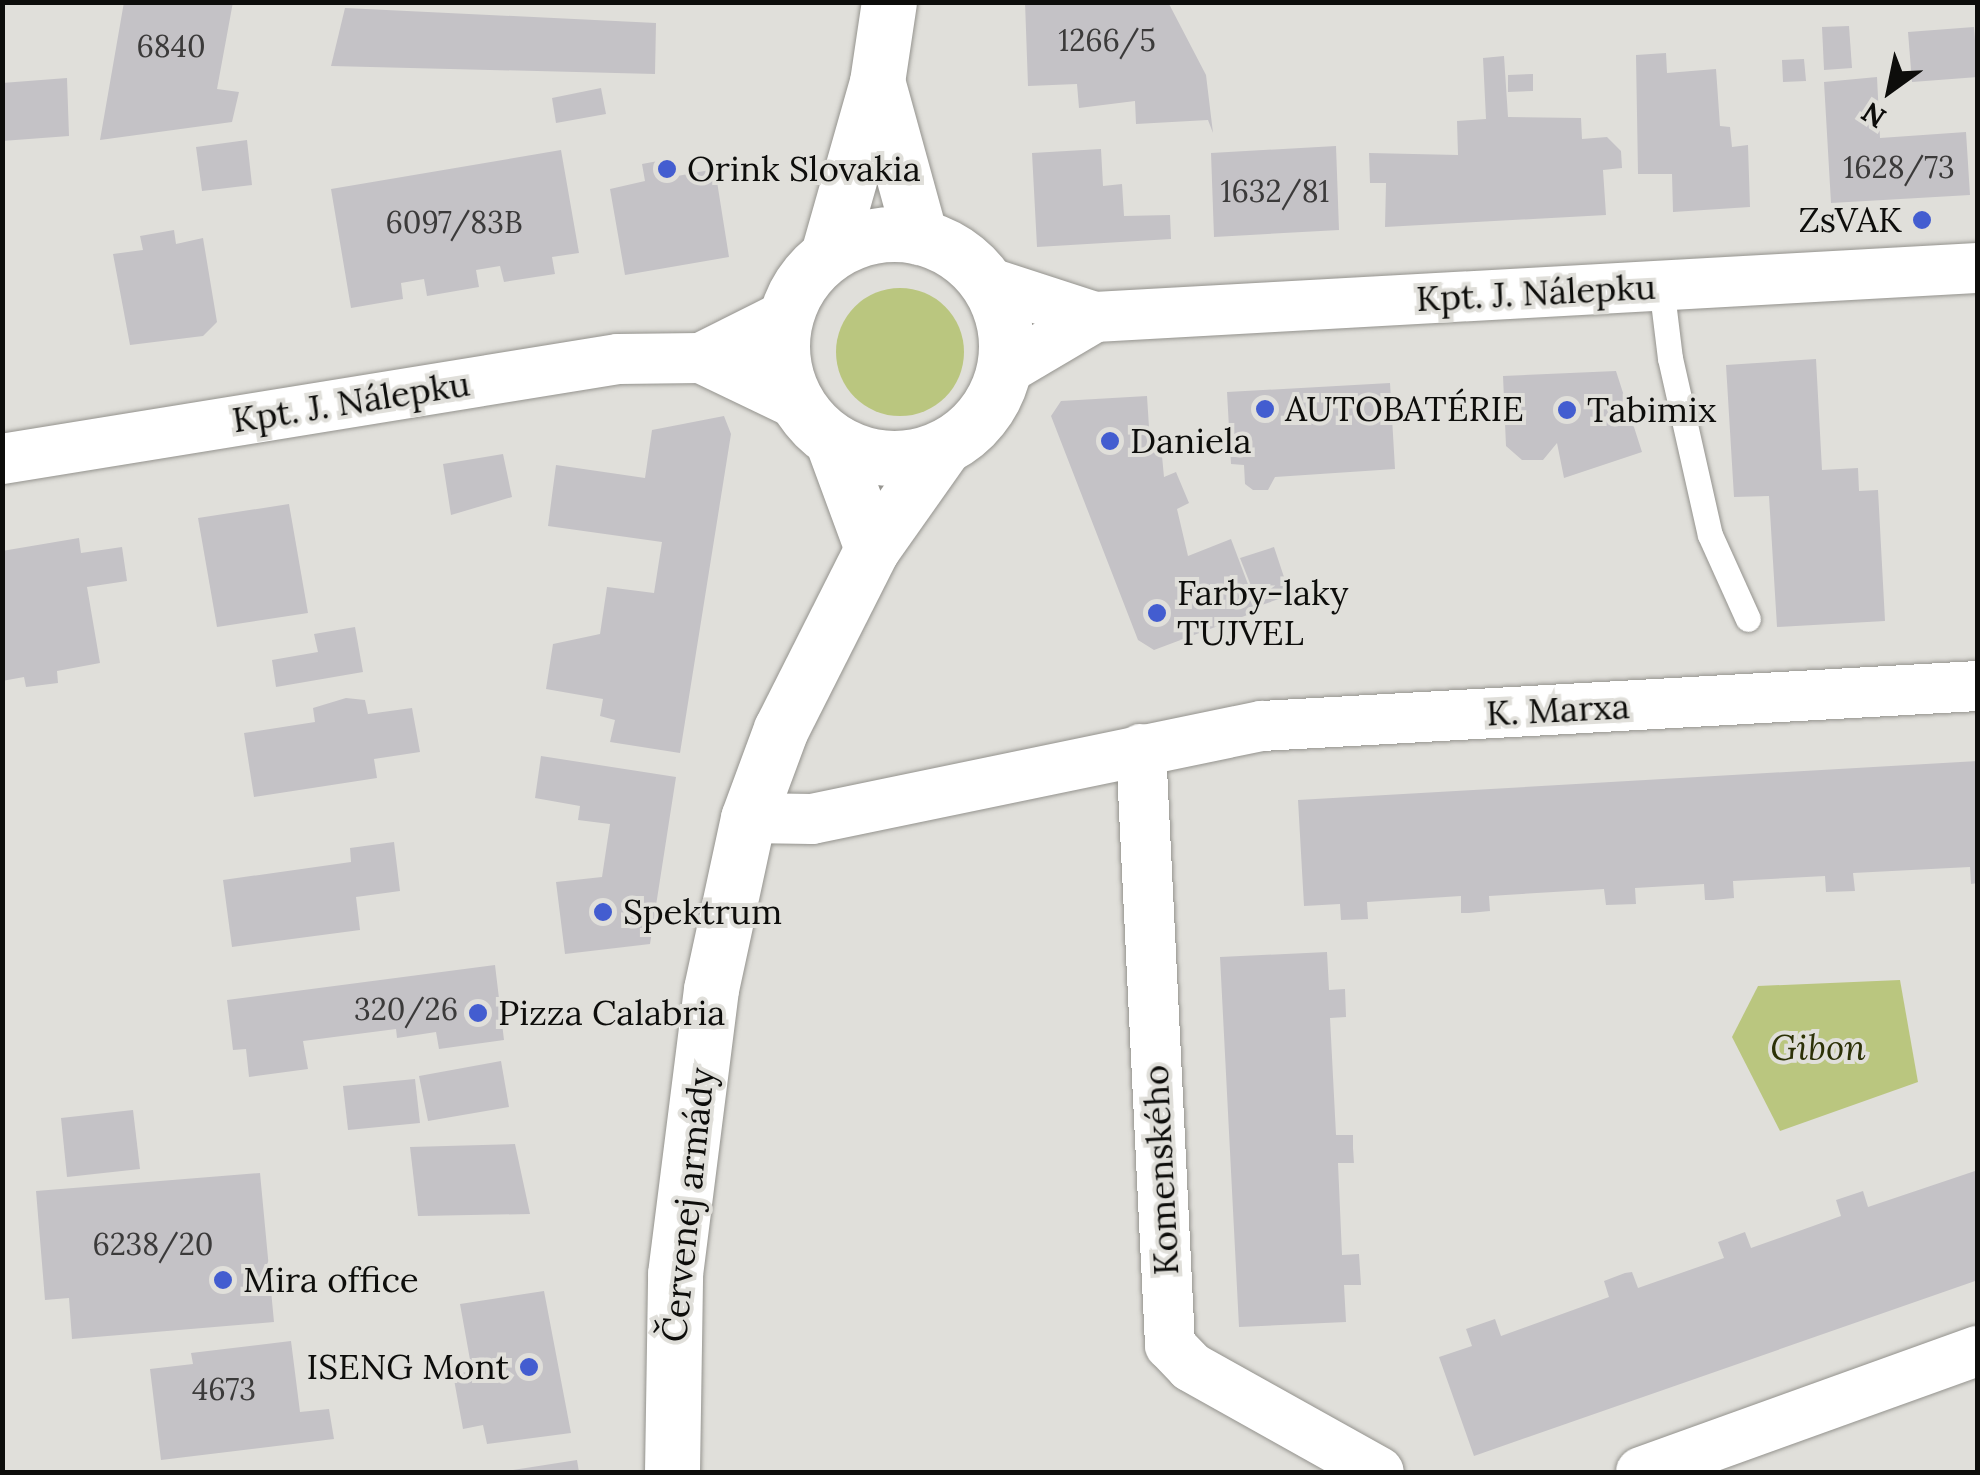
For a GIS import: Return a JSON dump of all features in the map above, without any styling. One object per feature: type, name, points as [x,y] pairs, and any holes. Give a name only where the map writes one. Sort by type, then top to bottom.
[{"type":"street","points":[[828,254],[877,82],[888,2]]},
{"type":"street","points":[[877,82],[920,237]]},
{"type":"street","points":[[815,422],[887,459],[944,447],[988,410],[1005,370],[1005,324],[986,282],[957,252],[920,237],[872,236],[828,254],[802,282],[785,316],[781,352],[872,549]]},
{"type":"street","name":"Kpt. J. Nálepku","points":[[986,282],[1095,317],[1978,268]]},
{"type":"street","name":"Kpt. J. Nálepku","points":[[2,459],[618,359],[701,358],[785,316]]},
{"type":"street","name":"Kpt. J. Nálepku","points":[[1005,370],[1095,317]]},
{"type":"street","name":"Kpt. J. Nálepku","points":[[701,358],[815,422]]},
{"type":"street","name":"Červenej armády","points":[[672,1472],[675,1274],[711,989],[748,818],[781,730],[872,549],[944,447]]},
{"type":"street","name":"K. Marxa","points":[[748,818],[812,818],[1262,726],[1978,686]]},
{"type":"street","name":"Komenského","points":[[1141,749],[1170,1345],[1191,1367],[1379,1472]]},
{"type":"street","points":[[1641,1472],[1975,1363]]},
{"type":"lane","points":[[1660,285],[1670,358],[1710,535],[1748,618]]},
{"type":"green space","points":[[900,288],[924,293],[945,307],[959,328],[964,352],[959,376],[945,397],[924,411],[900,416],[876,411],[855,397],[841,376],[836,352],[841,328],[855,307],[876,293]]},
{"type":"green space","name":"Gibon","points":[[1900,980],[1918,1082],[1780,1131],[1732,1037],[1758,986]]},
{"type":"building","points":[[124,2],[233,2],[217,89],[239,92],[232,122],[100,140]]},
{"type":"building","points":[[1025,2],[1168,2],[1206,75],[1213,133],[1208,120],[1136,124],[1135,101],[1079,108],[1077,84],[1028,86]]},
{"type":"building","points":[[345,8],[656,23],[655,74],[331,66]]},
{"type":"building","points":[[1849,26],[1852,68],[1824,70],[1822,27]]},
{"type":"building","points":[[1974,27],[1978,77],[1912,82],[1908,32]]},
{"type":"building","points":[[1666,53],[1667,73],[1716,69],[1720,126],[1730,127],[1732,147],[1748,145],[1750,207],[1673,212],[1672,174],[1638,174],[1636,55]]},
{"type":"building","points":[[1504,56],[1508,117],[1581,118],[1582,139],[1607,137],[1621,151],[1622,168],[1603,170],[1606,215],[1385,227],[1386,183],[1370,183],[1369,153],[1458,155],[1457,121],[1486,119],[1483,58]]},
{"type":"building","points":[[1804,59],[1806,81],[1783,82],[1782,60]]},
{"type":"building","points":[[1533,74],[1533,91],[1508,92],[1508,75]]},
{"type":"building","points":[[1877,77],[1880,138],[1966,132],[1970,195],[1831,203],[1824,82]]},
{"type":"building","points":[[67,78],[69,136],[2,141],[2,83]]},
{"type":"building","points":[[601,88],[606,114],[556,123],[552,98]]},
{"type":"building","points":[[247,140],[252,185],[202,191],[196,147]]},
{"type":"building","points":[[1336,146],[1339,230],[1214,237],[1211,153]]},
{"type":"building","points":[[1101,149],[1103,186],[1122,184],[1124,216],[1170,215],[1171,239],[1037,247],[1032,153]]},
{"type":"building","points":[[561,150],[579,253],[552,257],[555,274],[504,282],[500,266],[476,270],[479,287],[427,296],[424,279],[401,283],[403,299],[351,308],[331,189]]},
{"type":"building","points":[[669,159],[672,177],[715,169],[729,257],[625,275],[610,189],[645,181],[642,164]]},
{"type":"building","points":[[174,230],[176,244],[203,238],[217,322],[203,336],[130,345],[113,254],[143,250],[140,236]]},
{"type":"building","points":[[1816,359],[1822,470],[1858,468],[1859,491],[1878,490],[1885,621],[1777,627],[1769,496],[1734,497],[1726,365]]},
{"type":"building","name":"Tabimix","points":[[1616,371],[1642,452],[1564,478],[1557,443],[1543,460],[1522,460],[1506,446],[1503,376]]},
{"type":"building","points":[[1390,383],[1395,469],[1275,477],[1268,490],[1253,490],[1245,484],[1244,465],[1231,464],[1227,392]]},
{"type":"building","points":[[1147,396],[1150,443],[1162,456],[1164,477],[1176,472],[1189,503],[1177,509],[1188,556],[1231,539],[1258,611],[1154,650],[1138,640],[1051,416],[1061,401]]},
{"type":"building","points":[[724,416],[731,434],[680,753],[610,742],[615,720],[600,716],[603,699],[546,689],[553,644],[600,634],[607,587],[654,593],[662,542],[548,526],[556,465],[645,478],[652,430]]},
{"type":"building","points":[[503,454],[512,497],[451,515],[443,464]]},
{"type":"building","points":[[289,504],[308,613],[217,627],[198,518]]},
{"type":"building","points":[[79,538],[81,553],[122,547],[127,581],[87,587],[100,663],[57,671],[58,683],[26,687],[24,677],[2,681],[2,551]]},
{"type":"building","points":[[1274,547],[1290,595],[1259,606],[1240,558]]},
{"type":"building","points":[[355,627],[363,672],[276,687],[272,660],[318,652],[314,634]]},
{"type":"building","points":[[346,698],[365,700],[368,714],[412,708],[420,752],[374,759],[377,778],[254,797],[244,733],[315,722],[313,708]]},
{"type":"building","points":[[541,756],[676,777],[650,944],[565,954],[556,882],[602,877],[610,824],[578,820],[580,806],[535,798]]},
{"type":"building","points":[[1978,761],[1978,883],[1971,884],[1970,867],[1853,873],[1855,891],[1826,892],[1825,876],[1733,881],[1734,898],[1713,900],[1705,900],[1704,884],[1635,888],[1636,904],[1606,905],[1604,889],[1489,896],[1490,911],[1469,913],[1461,913],[1461,896],[1367,902],[1368,919],[1341,920],[1340,904],[1304,906],[1298,800]]},
{"type":"building","points":[[394,842],[400,891],[356,897],[360,930],[232,947],[223,880],[351,862],[350,848]]},
{"type":"building","points":[[1327,952],[1329,990],[1345,989],[1346,1017],[1330,1018],[1336,1135],[1353,1135],[1354,1163],[1338,1163],[1342,1255],[1359,1254],[1361,1285],[1344,1285],[1346,1322],[1239,1327],[1220,957]]},
{"type":"building","points":[[495,965],[504,1040],[439,1049],[436,1032],[397,1038],[396,1029],[303,1041],[308,1069],[249,1077],[246,1049],[233,1050],[227,1000]]},
{"type":"building","points":[[501,1061],[509,1107],[428,1121],[419,1076]]},
{"type":"building","points":[[415,1079],[420,1123],[348,1130],[343,1086]]},
{"type":"building","points":[[133,1110],[140,1169],[67,1177],[61,1118]]},
{"type":"building","points":[[515,1144],[530,1214],[418,1216],[410,1147]]},
{"type":"building","points":[[1978,1170],[1978,1280],[1474,1456],[1439,1357],[1472,1346],[1466,1329],[1495,1319],[1501,1336],[1609,1297],[1604,1281],[1625,1273],[1632,1272],[1638,1288],[1724,1258],[1718,1242],[1745,1232],[1751,1248],[1841,1216],[1836,1200],[1863,1191],[1868,1207]]},
{"type":"building","points":[[260,1173],[274,1322],[72,1339],[69,1298],[45,1300],[36,1191]]},
{"type":"building","points":[[544,1291],[571,1433],[487,1444],[483,1425],[463,1429],[453,1374],[472,1371],[460,1304]]},
{"type":"building","points":[[291,1341],[300,1412],[329,1409],[334,1439],[161,1460],[150,1369],[193,1364],[191,1353]]},
{"type":"building","points":[[577,1460],[579,1472],[513,1470]]},
{"type":"place","name":"Orink Slovakia","points":[[667,169]]},
{"type":"place","name":"ZsVAK","points":[[1922,220]]},
{"type":"place","name":"AUTOBATÉRIE","points":[[1265,409]]},
{"type":"place","name":"Tabimix","points":[[1567,410]]},
{"type":"place","name":"Daniela","points":[[1110,441]]},
{"type":"place","name":"Farby-laky TUJVEL","points":[[1157,613]]},
{"type":"place","name":"Spektrum","points":[[603,912]]},
{"type":"place","name":"Pizza Calabria","points":[[478,1013]]},
{"type":"place","name":"Mira office","points":[[223,1280]]},
{"type":"place","name":"ISENG Mont","points":[[529,1367]]}]
